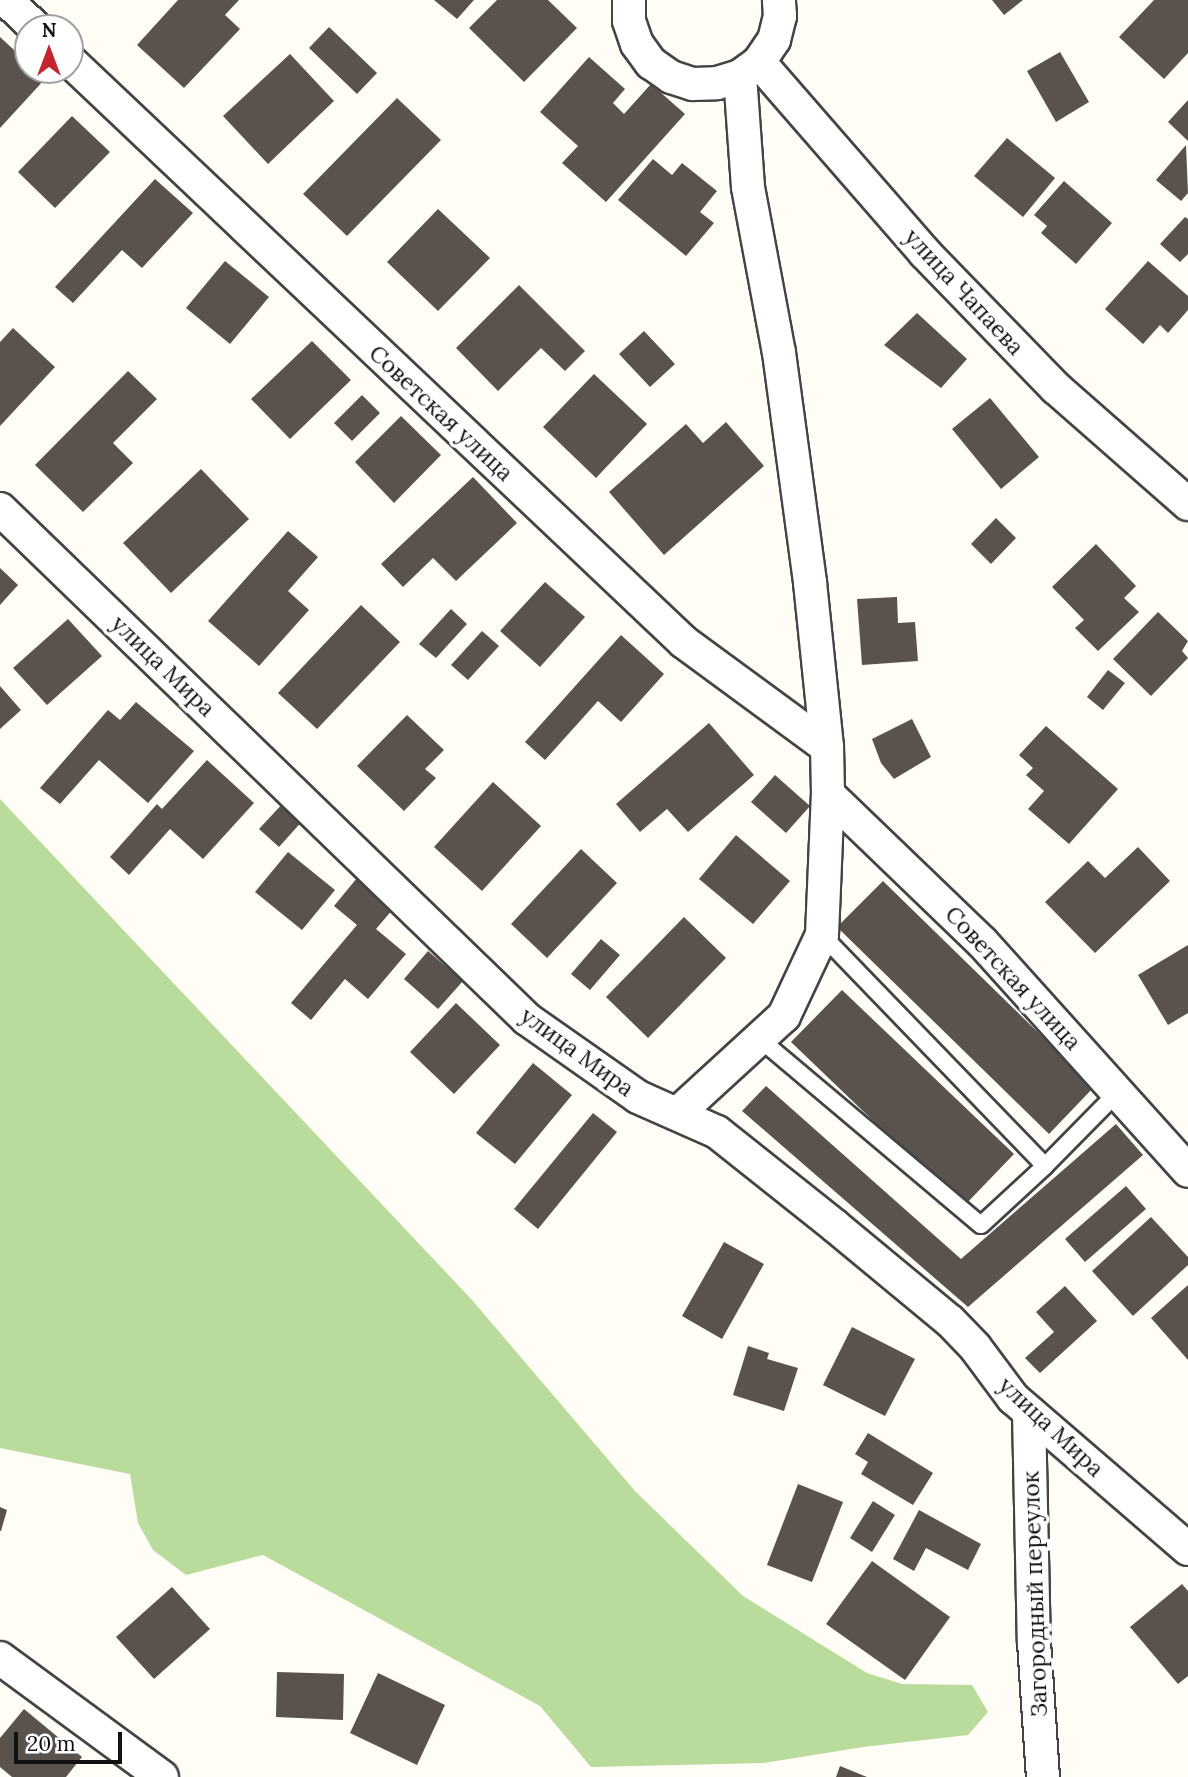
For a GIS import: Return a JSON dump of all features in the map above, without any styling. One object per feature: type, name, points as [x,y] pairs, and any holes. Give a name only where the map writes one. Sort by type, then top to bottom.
[{"type":"street","points":[[6,0],[21,14]]},
{"type":"street","points":[[629,0],[629,21],[637,44],[651,63],[671,77],[693,84],[705,84],[750,69],[774,40],[780,16],[779,0]]},
{"type":"street","points":[[678,1113],[761,1040],[784,1016],[821,935],[828,794],[827,747],[810,582],[779,353],[748,187],[750,69]]},
{"type":"street","name":"улица Чапаева","points":[[750,69],[1056,388],[1188,504]]},
{"type":"street","name":"Советская улица","points":[[84,74],[684,642],[827,747]]},
{"type":"street","name":"улица Мира","points":[[0,509],[527,1019],[638,1097],[717,1132],[950,1321],[975,1347],[1013,1398],[1188,1549]]},
{"type":"street","name":"Советская улица","points":[[828,794],[982,942],[1119,1091],[1188,1171]]},
{"type":"street","name":"Загородный переулок","points":[[1029,1412],[1034,1642],[1043,1777]]},
{"type":"street","points":[[0,1658],[162,1777]]},
{"type":"lane","points":[[821,935],[1045,1166]]},
{"type":"lane","points":[[761,1040],[981,1225],[1045,1166],[1119,1091]]},
{"type":"green space","points":[[0,799],[472,1300],[635,1491],[743,1596],[867,1673],[902,1684],[972,1685],[988,1712],[968,1735],[863,1747],[764,1763],[591,1767],[540,1706],[263,1555],[186,1575],[153,1550],[138,1523],[130,1474],[0,1448]]},
{"type":"building","points":[[178,0],[239,0],[225,15],[240,29],[184,88],[137,45]]},
{"type":"building","points":[[434,0],[474,0],[457,19]]},
{"type":"building","points":[[497,0],[548,0],[577,28],[524,82],[469,28]]},
{"type":"building","points":[[992,0],[1023,0],[1004,15]]},
{"type":"building","points":[[1154,0],[1188,0],[1188,53],[1164,79],[1119,37]]},
{"type":"building","points":[[329,27],[377,73],[357,94],[309,48]]},
{"type":"building","points":[[0,37],[14,50],[14,84],[40,84],[0,128]]},
{"type":"building","points":[[1060,52],[1089,102],[1056,122],[1027,71]]},
{"type":"building","points":[[290,54],[334,101],[268,164],[223,116]]},
{"type":"building","points":[[589,57],[625,89],[613,103],[624,114],[651,84],[685,114],[606,202],[562,163],[578,146],[540,112]]},
{"type":"building","points":[[397,98],[441,140],[347,236],[303,194]]},
{"type":"building","points":[[1188,100],[1188,141],[1168,122]]},
{"type":"building","points":[[72,116],[110,152],[55,208],[18,172]]},
{"type":"building","points":[[1007,138],[1055,178],[1023,217],[974,176]]},
{"type":"building","points":[[1186,145],[1188,193],[1181,201],[1156,180]]},
{"type":"building","points":[[653,159],[672,175],[682,163],[717,191],[700,212],[714,223],[686,256],[618,200]]},
{"type":"building","points":[[155,179],[193,213],[142,268],[122,250],[73,303],[55,287]]},
{"type":"building","points":[[1064,181],[1112,223],[1076,264],[1041,233],[1047,226],[1034,215]]},
{"type":"building","points":[[438,209],[490,258],[438,311],[387,262]]},
{"type":"building","points":[[1185,217],[1188,219],[1188,254],[1180,262],[1160,244]]},
{"type":"building","points":[[225,261],[269,297],[230,344],[186,308]]},
{"type":"building","points":[[1148,261],[1188,296],[1188,310],[1168,333],[1160,325],[1143,344],[1105,309]]},
{"type":"building","points":[[519,285],[585,351],[565,371],[541,348],[498,391],[456,348]]},
{"type":"building","points":[[917,313],[967,359],[941,388],[884,345]]},
{"type":"building","points":[[13,328],[55,367],[0,426],[0,342]]},
{"type":"building","points":[[644,331],[675,364],[650,387],[619,354]]},
{"type":"building","points":[[312,341],[351,380],[290,439],[251,399]]},
{"type":"building","points":[[128,371],[157,399],[113,443],[133,463],[83,512],[35,465]]},
{"type":"building","points":[[594,374],[647,424],[596,478],[543,427]]},
{"type":"building","points":[[362,395],[380,413],[352,441],[334,423]]},
{"type":"building","points":[[990,398],[1039,457],[1001,489],[952,429]]},
{"type":"building","points":[[401,416],[441,455],[394,503],[355,462]]},
{"type":"building","points":[[726,422],[764,466],[664,555],[609,492],[686,424],[703,443]]},
{"type":"building","points":[[201,469],[249,519],[171,593],[123,543]]},
{"type":"building","points":[[473,477],[517,523],[456,581],[433,558],[403,587],[381,564]]},
{"type":"building","points":[[996,518],[1016,538],[991,564],[971,544]]},
{"type":"building","points":[[288,531],[318,557],[288,591],[309,610],[259,666],[208,621]]},
{"type":"building","points":[[1096,544],[1136,586],[1124,598],[1139,612],[1098,651],[1075,628],[1084,620],[1052,587]]},
{"type":"building","points":[[0,568],[18,585],[0,605]]},
{"type":"building","points":[[545,582],[585,617],[540,667],[500,631]]},
{"type":"building","points":[[897,597],[898,623],[915,622],[918,661],[862,665],[857,599]]},
{"type":"building","points":[[361,605],[400,642],[317,729],[278,693]]},
{"type":"building","points":[[451,609],[467,624],[436,658],[419,644]]},
{"type":"building","points":[[1158,612],[1188,641],[1182,651],[1188,658],[1151,696],[1113,659]]},
{"type":"building","points":[[68,619],[102,656],[47,705],[13,668]]},
{"type":"building","points":[[482,631],[499,646],[468,680],[451,665]]},
{"type":"building","points":[[621,635],[664,674],[621,722],[598,701],[545,760],[525,742]]},
{"type":"building","points":[[1108,670],[1125,683],[1103,710],[1087,697]]},
{"type":"building","points":[[0,686],[21,710],[0,729]]},
{"type":"building","points":[[136,702],[194,751],[148,803],[99,760],[60,804],[40,788],[108,710],[120,720]]},
{"type":"building","points":[[407,715],[444,750],[425,769],[436,778],[404,811],[357,766]]},
{"type":"building","points":[[912,719],[931,757],[894,779],[881,763],[872,739]]},
{"type":"building","points":[[709,723],[754,775],[688,832],[667,809],[640,832],[616,804]]},
{"type":"building","points":[[1046,726],[1118,789],[1069,844],[1028,809],[1044,791],[1026,775],[1033,768],[1019,755]]},
{"type":"building","points":[[207,760],[254,803],[203,859],[170,829],[129,875],[110,857],[157,804],[162,809]]},
{"type":"building","points":[[775,775],[810,806],[786,833],[751,802]]},
{"type":"building","points":[[493,782],[541,826],[482,891],[434,847]]},
{"type":"building","points":[[285,801],[305,818],[279,847],[259,829]]},
{"type":"building","points":[[736,835],[790,881],[753,924],[699,879]]},
{"type":"building","points":[[1138,847],[1170,881],[1095,953],[1045,902],[1088,861],[1105,878]]},
{"type":"building","points":[[581,849],[617,883],[547,958],[511,924]]},
{"type":"building","points":[[288,852],[335,890],[302,930],[255,892]]},
{"type":"building","points":[[357,878],[393,909],[376,929],[406,954],[368,999],[345,979],[311,1020],[291,1003],[357,925],[334,906]]},
{"type":"building","points":[[883,881],[1094,1087],[1049,1134],[837,927]]},
{"type":"building","points":[[684,917],[726,958],[648,1038],[606,997]]},
{"type":"building","points":[[601,939],[620,955],[590,990],[571,974]]},
{"type":"building","points":[[1188,945],[1188,1013],[1168,1025],[1138,975]]},
{"type":"building","points":[[428,951],[463,981],[438,1009],[404,979]]},
{"type":"building","points":[[842,990],[1014,1154],[963,1207],[791,1042]]},
{"type":"building","points":[[456,1003],[500,1045],[454,1094],[410,1052]]},
{"type":"building","points":[[533,1063],[572,1095],[515,1164],[476,1133]]},
{"type":"building","points":[[766,1086],[961,1259],[1116,1124],[1143,1155],[968,1307],[742,1111]]},
{"type":"building","points":[[593,1113],[617,1132],[538,1229],[514,1209]]},
{"type":"building","points":[[1126,1186],[1146,1209],[1085,1262],[1065,1239]]},
{"type":"building","points":[[1151,1217],[1188,1257],[1188,1265],[1133,1316],[1092,1271]]},
{"type":"building","points":[[724,1242],[764,1264],[722,1339],[682,1316]]},
{"type":"building","points":[[1188,1285],[1188,1360],[1151,1318]]},
{"type":"building","points":[[1065,1286],[1097,1321],[1040,1373],[1025,1358],[1054,1332],[1036,1312]]},
{"type":"building","points":[[852,1327],[915,1359],[885,1416],[823,1385]]},
{"type":"building","points":[[748,1346],[769,1353],[767,1359],[798,1368],[784,1411],[733,1395]]},
{"type":"building","points":[[868,1433],[933,1473],[913,1505],[861,1474],[868,1462],[855,1454]]},
{"type":"building","points":[[798,1484],[843,1502],[812,1582],[767,1565]]},
{"type":"building","points":[[873,1501],[895,1515],[872,1552],[850,1538]]},
{"type":"building","points":[[0,1507],[7,1510],[1,1531],[0,1531]]},
{"type":"building","points":[[919,1510],[981,1544],[968,1570],[926,1548],[914,1571],[893,1559]]},
{"type":"building","points":[[872,1561],[950,1617],[905,1680],[826,1624]]},
{"type":"building","points":[[1182,1584],[1188,1591],[1188,1676],[1178,1684],[1130,1627]]},
{"type":"building","points":[[172,1587],[210,1629],[154,1679],[116,1637]]},
{"type":"building","points":[[277,1672],[344,1674],[343,1720],[276,1717]]},
{"type":"building","points":[[378,1673],[445,1705],[417,1765],[350,1733]]},
{"type":"building","points":[[24,1709],[82,1757],[66,1777],[12,1777],[0,1767],[0,1738]]},
{"type":"building","points":[[840,1766],[867,1777],[836,1777]]}]
